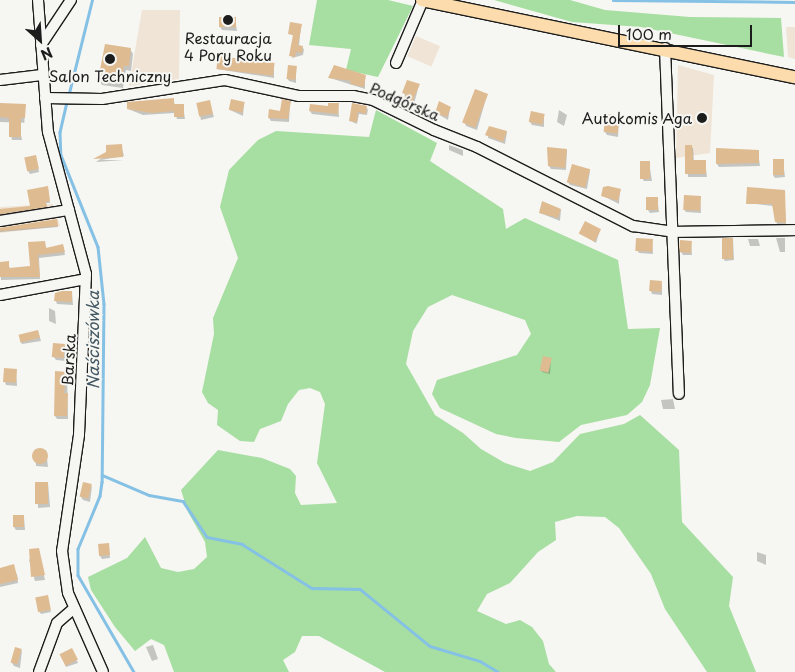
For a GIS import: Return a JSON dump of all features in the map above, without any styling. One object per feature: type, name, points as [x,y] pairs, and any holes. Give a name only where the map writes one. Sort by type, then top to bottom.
[{"type":"main road","points":[[422,0],[665,48],[795,77]]},
{"type":"street","name":"Barska","points":[[38,0],[42,75],[52,155],[80,243],[86,279],[78,435],[62,551],[68,592],[103,672]]},
{"type":"street","points":[[40,45],[71,0]]},
{"type":"street","points":[[396,63],[422,0]]},
{"type":"street","points":[[665,48],[674,232],[679,394]]},
{"type":"street","points":[[0,80],[42,75]]},
{"type":"street","name":"Podgórska","points":[[45,98],[102,99],[225,80],[299,96],[353,96],[373,100],[434,130],[477,146],[633,226],[674,232],[795,230]]},
{"type":"street","points":[[0,221],[69,210]]},
{"type":"street","points":[[0,296],[86,279]]},
{"type":"street","points":[[39,672],[57,623],[74,608]]},
{"type":"shaded area","points":[[142,10],[180,10],[179,79],[129,86]]},
{"type":"shaded area","points":[[786,27],[795,27],[795,59],[788,57]]},
{"type":"shaded area","points":[[416,36],[440,46],[431,66],[407,56]]},
{"type":"shaded area","points":[[678,65],[714,75],[710,153],[676,158]]},
{"type":"shaded area","points":[[53,204],[60,226],[0,233],[0,207]]},
{"type":"green space","points":[[317,0],[388,0],[413,6],[378,77],[346,70],[351,49],[309,45]]},
{"type":"green space","points":[[494,0],[570,0],[605,10],[690,17],[781,18],[784,57],[641,27],[572,22]]},
{"type":"green space","points":[[376,110],[437,143],[430,161],[503,209],[506,229],[525,218],[618,260],[628,329],[660,328],[650,385],[642,402],[627,415],[581,425],[559,442],[516,438],[496,434],[440,408],[432,394],[437,380],[517,355],[531,334],[525,320],[452,295],[428,307],[413,331],[406,364],[435,415],[463,433],[481,449],[505,463],[530,471],[553,462],[580,434],[624,424],[640,415],[679,450],[682,522],[733,577],[729,606],[756,672],[707,672],[665,609],[651,574],[619,528],[605,517],[577,516],[555,522],[556,540],[538,552],[510,583],[487,594],[477,611],[506,624],[520,620],[532,627],[543,641],[549,664],[556,672],[385,672],[319,636],[302,636],[295,652],[283,660],[289,672],[174,672],[164,645],[151,639],[135,651],[115,627],[91,590],[88,577],[127,558],[145,537],[161,568],[178,572],[194,569],[207,557],[205,542],[188,512],[181,490],[218,450],[262,458],[290,469],[296,476],[295,493],[301,505],[337,503],[317,463],[325,404],[320,392],[310,388],[299,390],[288,404],[281,421],[260,429],[254,442],[240,441],[217,425],[218,410],[208,403],[202,392],[214,334],[213,318],[238,258],[220,207],[229,170],[258,140],[276,131],[369,137]]},
{"type":"building","name":"Restauracja 4 Pory Roku","points":[[219,17],[236,17],[236,27],[219,27]]},
{"type":"building","points":[[290,22],[302,24],[298,45],[303,46],[302,53],[296,52],[295,57],[289,56],[293,35],[288,34]]},
{"type":"building","points":[[105,44],[131,48],[129,66],[124,66],[121,83],[98,80]]},
{"type":"building","points":[[218,56],[275,63],[273,76],[216,69]]},
{"type":"building","points":[[288,65],[297,66],[295,80],[287,79]]},
{"type":"building","points":[[334,65],[366,75],[364,87],[350,84],[351,81],[328,78]]},
{"type":"building","points":[[407,80],[420,84],[412,102],[404,98],[406,94],[402,93]]},
{"type":"building","points":[[475,89],[488,94],[475,128],[462,123]]},
{"type":"building","points":[[174,98],[174,104],[184,104],[184,117],[174,117],[174,111],[152,113],[127,109],[127,102]]},
{"type":"building","points":[[231,99],[245,102],[242,113],[229,110]]},
{"type":"building","points":[[282,99],[291,101],[288,119],[268,118],[269,109],[280,111]]},
{"type":"building","points":[[210,100],[213,114],[199,117],[196,103]]},
{"type":"building","points":[[439,101],[451,107],[447,117],[435,113]]},
{"type":"building","points":[[0,103],[26,104],[25,118],[21,118],[21,137],[9,137],[9,118],[0,117]]},
{"type":"building","points":[[328,103],[339,103],[338,114],[309,111],[310,104],[328,106]]},
{"type":"building","points":[[352,103],[367,106],[366,114],[358,112],[357,122],[349,121]]},
{"type":"building","points":[[531,111],[545,114],[542,125],[529,122]]},
{"type":"building","points":[[606,114],[620,116],[617,134],[603,132]]},
{"type":"building","points":[[489,126],[507,131],[503,142],[485,135]]},
{"type":"building","points":[[122,144],[123,157],[93,159],[106,152],[106,145]]},
{"type":"building","points":[[685,145],[692,145],[693,160],[706,160],[706,174],[685,174]]},
{"type":"building","points":[[547,147],[567,149],[565,168],[548,166]]},
{"type":"building","points":[[716,148],[759,150],[759,163],[716,164]]},
{"type":"building","points":[[36,155],[39,169],[27,171],[24,157]]},
{"type":"building","points":[[773,159],[784,159],[784,175],[773,175]]},
{"type":"building","points":[[640,161],[650,161],[650,179],[640,179]]},
{"type":"building","points":[[572,164],[590,169],[585,188],[567,182]]},
{"type":"building","points":[[48,186],[50,201],[46,202],[47,207],[0,214],[0,209],[30,206],[27,190]]},
{"type":"building","points":[[608,186],[621,189],[618,201],[601,196],[603,187]]},
{"type":"building","points":[[747,187],[785,190],[786,223],[775,222],[772,204],[746,204]]},
{"type":"building","points":[[684,195],[701,196],[700,211],[683,210]]},
{"type":"building","points":[[646,197],[658,197],[658,210],[646,210]]},
{"type":"building","points":[[542,201],[561,209],[558,218],[539,213]]},
{"type":"building","points":[[57,219],[58,226],[0,231],[0,228]]},
{"type":"building","points":[[585,221],[601,229],[595,242],[579,233]]},
{"type":"building","points":[[636,238],[653,239],[652,252],[635,251]]},
{"type":"building","points":[[722,238],[733,238],[733,259],[722,259]]},
{"type":"building","points":[[680,240],[692,241],[691,253],[679,252]]},
{"type":"building","points":[[45,241],[46,248],[63,244],[65,252],[38,255],[40,277],[0,277],[0,262],[9,261],[9,268],[30,266],[28,242]]},
{"type":"building","points":[[650,280],[662,281],[661,292],[649,291]]},
{"type":"building","points":[[72,291],[72,302],[54,301],[55,293]]},
{"type":"building","points":[[38,330],[40,338],[21,343],[19,335]]},
{"type":"building","points":[[53,343],[65,344],[64,358],[52,357]]},
{"type":"building","points":[[543,356],[552,358],[548,373],[540,371]]},
{"type":"building","points":[[4,368],[17,369],[16,383],[3,382]]},
{"type":"building","points":[[55,371],[67,372],[64,393],[68,393],[67,416],[54,416]]},
{"type":"building","points":[[37,448],[43,448],[48,453],[46,462],[37,464],[32,459],[32,453]]},
{"type":"building","points":[[35,482],[48,482],[48,504],[35,504]]},
{"type":"building","points":[[83,482],[92,484],[88,499],[80,497]]},
{"type":"building","points":[[13,515],[24,515],[24,527],[13,527]]},
{"type":"building","points":[[109,543],[110,555],[99,556],[98,544]]},
{"type":"building","points":[[39,548],[45,575],[31,577],[29,549]]},
{"type":"building","points":[[14,564],[18,580],[0,584],[0,568]]},
{"type":"building","points":[[48,595],[51,610],[38,612],[35,597]]},
{"type":"building","points":[[15,647],[22,649],[17,664],[11,662]]},
{"type":"building","points":[[72,648],[78,660],[65,666],[60,654]]},
{"type":"waterway","name":"Naściszówka","points":[[68,97],[92,0]]},
{"type":"waterway","points":[[613,0],[795,2]]},
{"type":"waterway","name":"Naściszówka","points":[[67,102],[60,132],[61,155],[98,247],[104,304],[102,482],[100,496],[78,549],[78,575],[134,672]]},
{"type":"waterway","points":[[102,475],[149,495],[183,501],[207,537],[242,544],[312,588],[360,589],[430,646],[480,661],[498,672]]},
{"type":"place","name":"Restauracja 4 Pory Roku","points":[[228,20]]},
{"type":"place","name":"Salon Techniczny","points":[[110,59]]},
{"type":"place","name":"Autokomis Aga","points":[[702,118]]}]
